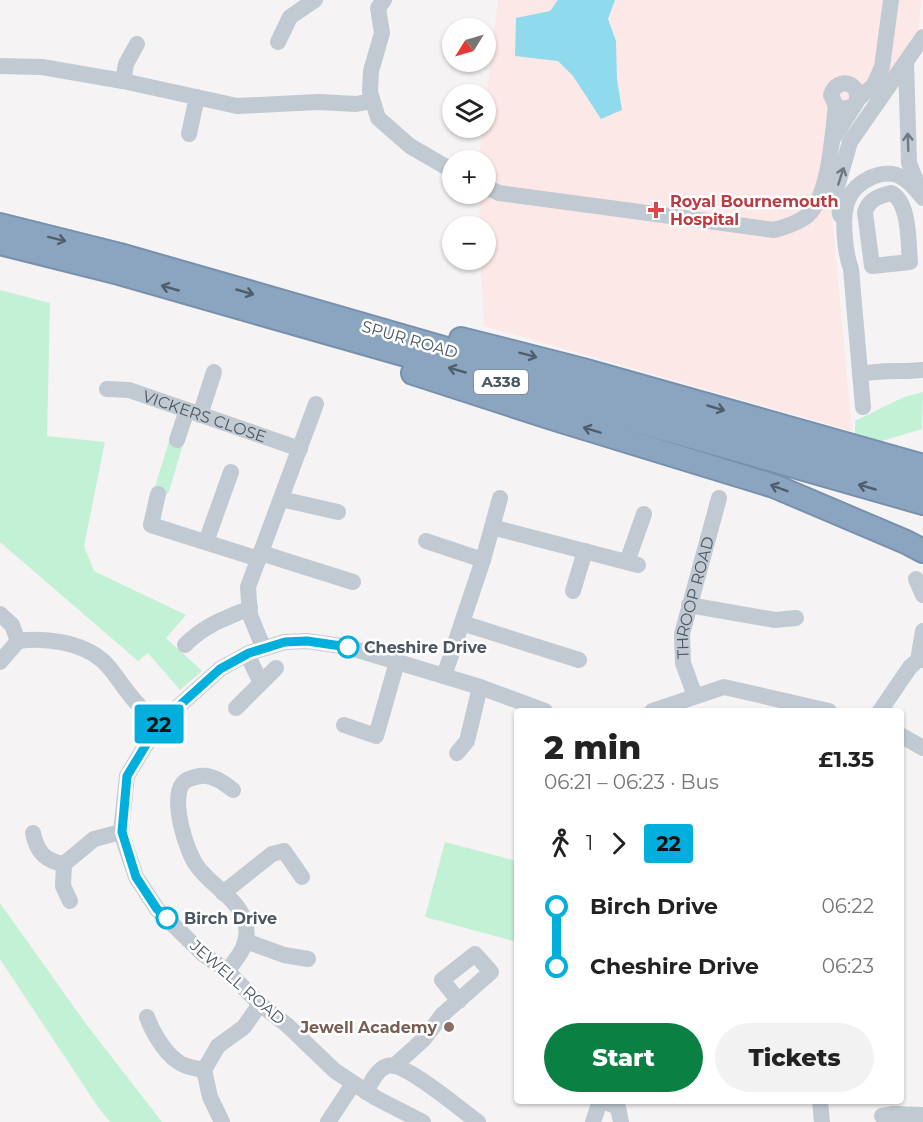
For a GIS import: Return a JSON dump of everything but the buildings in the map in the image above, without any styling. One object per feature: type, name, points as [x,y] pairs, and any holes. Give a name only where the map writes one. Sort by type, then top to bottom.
[{"type":"highway","name":"SPUR ROAD","points":[[0,225],[120,255],[347,321],[716,435],[923,503]]},
{"type":"highway","name":"SPUR ROAD","points":[[0,243],[81,262],[287,322],[716,435],[923,486]]},
{"type":"highway","points":[[347,321],[436,333],[510,351],[923,466]]},
{"type":"highway","points":[[287,322],[348,351],[547,416],[774,486],[864,523],[920,550]]},
{"type":"highway","points":[[873,453],[914,455],[923,452]]},
{"type":"street","points":[[278,42],[290,17],[315,0]]},
{"type":"street","points":[[849,104],[874,85],[882,67],[891,0]]},
{"type":"street","points":[[380,1],[378,8],[382,33],[371,71],[370,92],[378,118],[410,146],[442,165]]},
{"type":"street","points":[[863,407],[851,269],[847,257],[837,187],[850,142],[923,37]]},
{"type":"street","points":[[123,81],[126,64],[137,44]]},
{"type":"street","points":[[906,62],[909,163],[923,198]]},
{"type":"street","points":[[4,69],[42,67],[123,81],[237,106],[318,102],[356,104],[372,101]]},
{"type":"street","points":[[849,104],[832,99],[832,91],[837,85],[873,74],[882,67]]},
{"type":"street","points":[[496,192],[774,230],[786,227],[809,214],[819,197],[831,142],[856,90],[846,83]]},
{"type":"street","points":[[189,134],[197,97]]},
{"type":"street","points":[[844,233],[848,200],[864,181],[890,174],[901,177],[923,198]]},
{"type":"street","points":[[851,269],[910,262],[905,210],[899,196],[891,192],[877,196],[868,204],[865,218],[872,266]]},
{"type":"street","points":[[860,374],[884,370],[890,372],[923,370]]},
{"type":"street","points":[[177,440],[214,372]]},
{"type":"street","name":"VICKERS CLOSE","points":[[107,388],[129,390],[300,449]]},
{"type":"street","points":[[263,647],[250,615],[248,587],[316,404]]},
{"type":"street","points":[[206,542],[231,472]]},
{"type":"street","points":[[159,494],[150,525],[353,582]]},
{"type":"street","points":[[444,676],[483,560],[500,498]]},
{"type":"street","name":"THROOP ROAD","points":[[694,696],[683,663],[682,634],[719,498]]},
{"type":"street","points":[[281,499],[338,512]]},
{"type":"street","points":[[492,527],[633,563],[644,514]]},
{"type":"street","points":[[426,542],[483,560]]},
{"type":"street","points":[[575,592],[585,551]]},
{"type":"street","points":[[916,579],[923,595]]},
{"type":"street","points":[[689,605],[775,620],[796,618]]},
{"type":"street","points":[[185,645],[209,625],[250,608]]},
{"type":"street","points":[[0,614],[12,625],[18,641]]},
{"type":"street","points":[[462,623],[579,660]]},
{"type":"street","points":[[882,708],[910,667],[920,660],[923,631]]},
{"type":"street","points":[[0,662],[18,641],[35,639],[55,642],[92,653],[104,662],[134,701],[158,725]]},
{"type":"street","name":"JEWELL ROAD","points":[[423,1122],[359,1088],[334,1071],[287,1025],[260,1004],[227,971],[203,954],[157,909],[136,877],[122,832],[127,776],[158,725],[220,669],[263,647],[285,642],[307,641],[345,646],[480,687],[537,708]]},
{"type":"street","points":[[247,654],[261,683]]},
{"type":"street","points":[[344,725],[376,736],[397,662]]},
{"type":"street","points":[[236,708],[276,668]]},
{"type":"street","points":[[458,753],[467,741],[480,687]]},
{"type":"street","points":[[660,708],[724,687],[816,708]]},
{"type":"street","points":[[904,737],[923,748]]},
{"type":"street","points":[[227,971],[246,941],[244,918],[236,905],[197,867],[191,856],[180,823],[178,796],[184,782],[201,776],[218,780],[233,790]]},
{"type":"street","points":[[70,901],[63,886],[64,864],[94,839],[122,832]]},
{"type":"street","points":[[33,833],[36,844],[45,858],[64,864]]},
{"type":"street","points":[[223,893],[272,854],[284,851],[302,878]]},
{"type":"street","points":[[246,941],[284,955],[308,958]]},
{"type":"street","points":[[394,1066],[424,1039],[442,1015],[459,1001]]},
{"type":"street","points":[[222,1122],[210,1097],[204,1070],[218,1046],[244,1027],[260,1004]]},
{"type":"street","points":[[147,1017],[151,1028],[173,1058],[182,1064],[204,1070]]},
{"type":"street","points":[[327,1122],[359,1088],[387,1066],[394,1066],[408,1070],[478,1122]]},
{"type":"street","points":[[593,1122],[600,1104]]},
{"type":"street","points":[[610,1104],[618,1107],[621,1122]]},
{"type":"street","points":[[820,1104],[822,1122]]},
{"type":"street","points":[[890,1110],[923,1116]]},
{"type":"shaded area","name":"Royal Bournemouth Hospital","points":[[498,0],[921,0],[918,37],[842,134],[829,185],[852,431],[484,326],[481,270],[496,270],[496,216],[480,216],[479,204],[496,204],[496,150],[480,150],[482,138],[496,138],[496,84],[488,84],[490,72],[496,72]]},
{"type":"green space","points":[[0,290],[50,303],[47,436],[105,442],[84,546],[94,571],[186,615],[166,638],[202,671],[180,690],[148,653],[138,661],[0,542]]},
{"type":"green space","points":[[923,392],[922,429],[875,443],[855,437],[855,421],[904,397]]},
{"type":"green space","points":[[169,441],[183,445],[168,494],[154,490]]},
{"type":"green space","points":[[445,842],[514,860],[514,941],[425,917]]},
{"type":"green space","points":[[0,903],[86,1024],[162,1122],[110,1122],[98,1107],[0,959]]},
{"type":"water","points":[[558,0],[615,0],[608,19],[616,41],[617,79],[622,110],[601,119],[573,76],[558,61],[515,56],[516,18],[550,11]]},
{"type":"bus line","name":"22","points":[[167,918],[157,909],[136,877],[122,832],[127,776],[158,725],[220,669],[263,647],[285,642],[307,641],[348,647]]},
{"type":"place","name":"Royal Bournemouth Hospital","points":[[656,210]]},
{"type":"place","name":"Cheshire Drive","points":[[348,647]]},
{"type":"place","name":"Birch Drive","points":[[167,918]]},
{"type":"place","name":"Jewell Academy","points":[[449,1027]]}]
